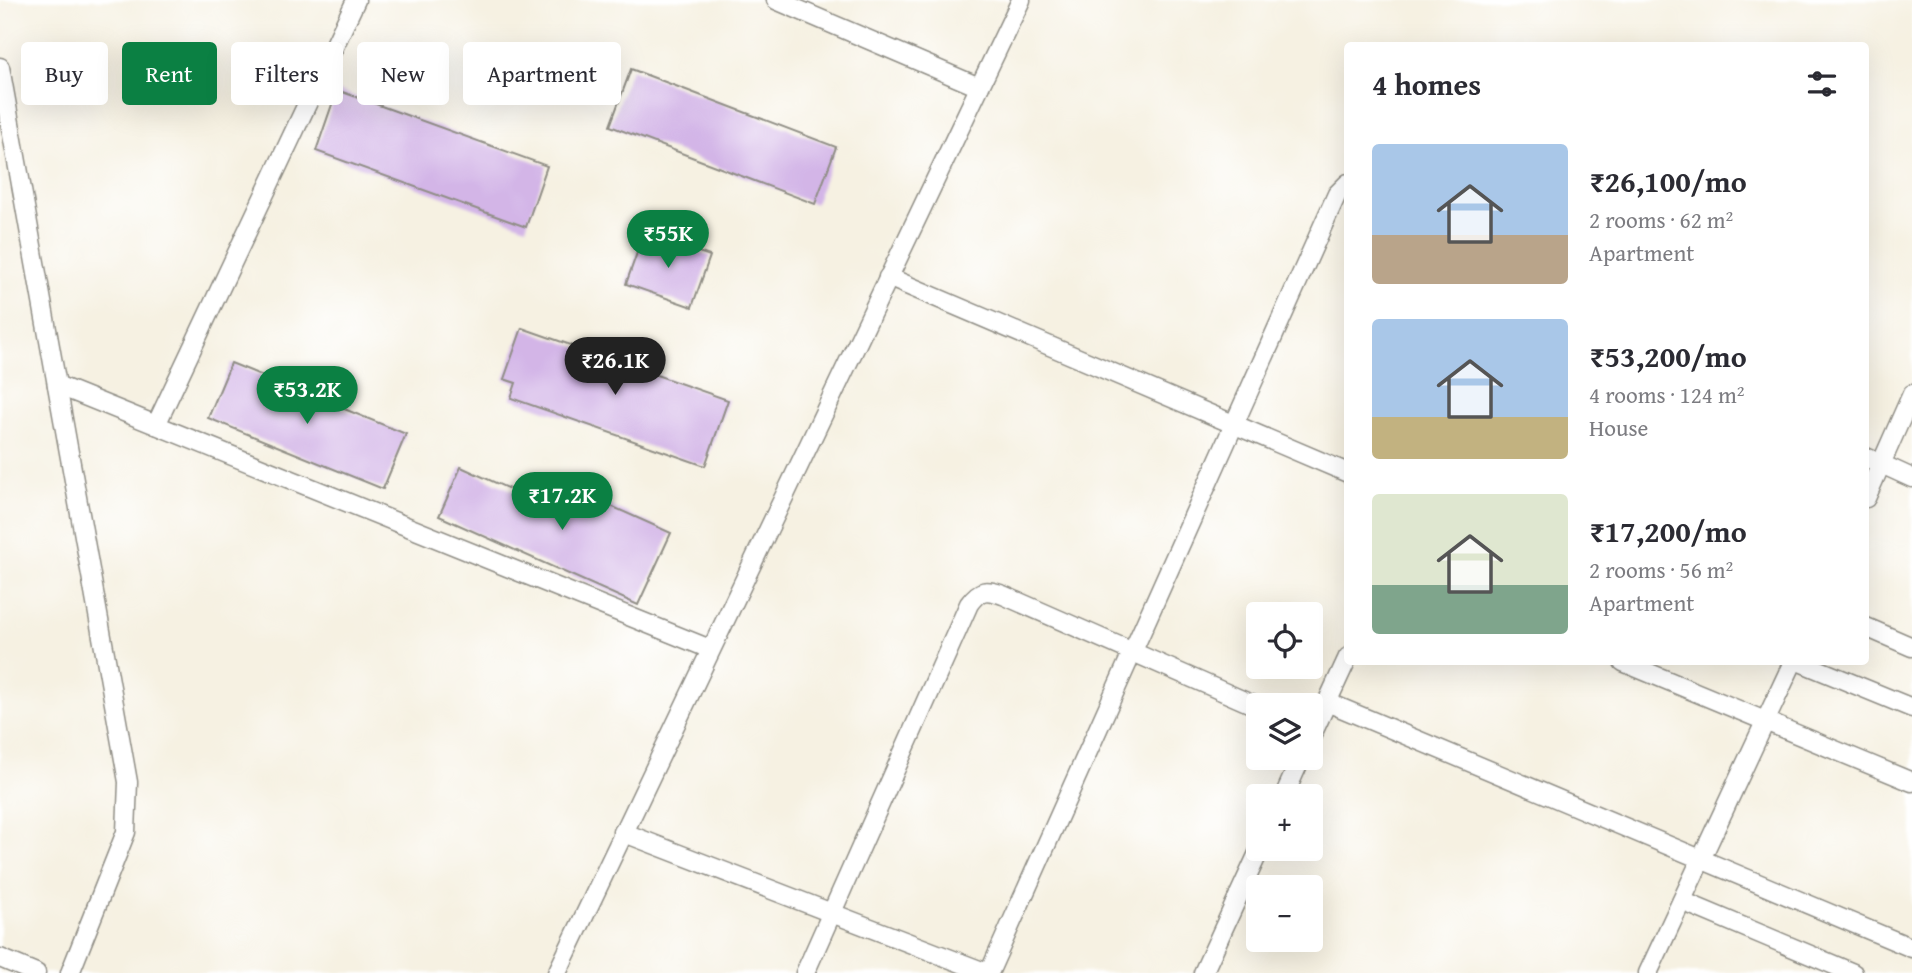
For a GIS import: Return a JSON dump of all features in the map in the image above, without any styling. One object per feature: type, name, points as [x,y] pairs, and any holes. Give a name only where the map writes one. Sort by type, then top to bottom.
[{"type":"lane","points":[[156,425],[356,0]]},
{"type":"lane","points":[[776,0],[979,87]]},
{"type":"lane","points":[[556,973],[1021,0]]},
{"type":"lane","points":[[0,67],[130,804],[126,832],[70,973]]},
{"type":"lane","points":[[622,831],[988,973],[1337,194],[1344,187]]},
{"type":"lane","points":[[888,277],[1344,471]]},
{"type":"lane","points":[[57,385],[710,649]]},
{"type":"lane","points":[[1869,482],[1873,460],[1912,394]]},
{"type":"lane","points":[[1873,460],[1912,478]]},
{"type":"lane","points":[[805,973],[969,604],[977,593],[987,589],[1003,595],[1246,702]]},
{"type":"lane","points":[[1869,628],[1912,647]]},
{"type":"lane","points":[[1323,710],[1344,665]]},
{"type":"lane","points":[[1630,665],[1912,782]]},
{"type":"lane","points":[[1648,973],[1792,665]]},
{"type":"lane","points":[[1807,665],[1912,708]]},
{"type":"lane","points":[[1327,702],[1912,948]]},
{"type":"lane","points":[[1203,973],[1254,861]]},
{"type":"lane","points":[[1682,901],[1853,973]]},
{"type":"lane","points":[[0,958],[36,973]]},
{"type":"building","points":[[631,69],[836,147],[815,204],[610,126],[618,105],[621,105],[621,96]]},
{"type":"building","points":[[343,92],[357,97],[357,105],[378,105],[547,166],[526,227],[316,151],[332,105],[343,105]]},
{"type":"building","points":[[644,233],[710,256],[692,307],[626,284]]},
{"type":"building","points":[[522,328],[728,400],[705,466],[511,398],[516,383],[504,379]]},
{"type":"building","points":[[231,363],[406,434],[383,489],[208,418]]},
{"type":"building","points":[[461,467],[540,503],[551,479],[671,533],[638,605],[439,516]]}]
